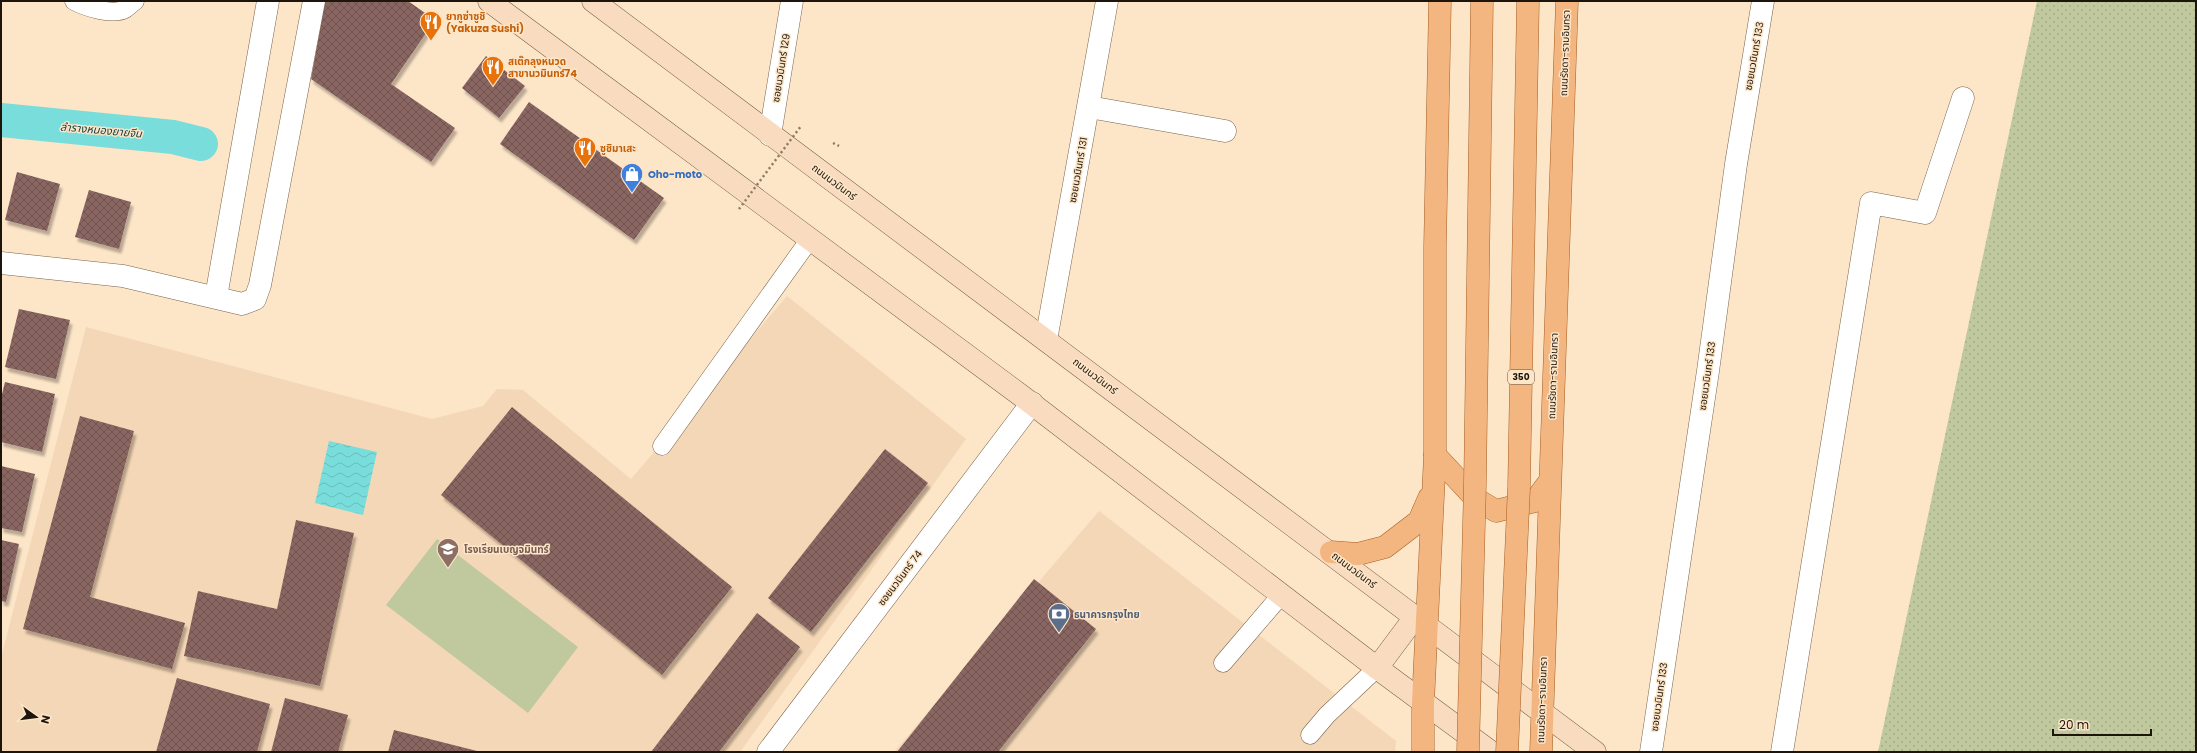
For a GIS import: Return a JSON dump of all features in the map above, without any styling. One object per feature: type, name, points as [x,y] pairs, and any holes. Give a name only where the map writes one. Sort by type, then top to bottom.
[{"type":"main road","points":[[489,1],[1032,403],[1423,703],[1491,752]]},
{"type":"main road","name":"ถนนนวมินทร์","points":[[593,1],[770,135],[1331,552],[1542,714],[1595,752]]},
{"type":"main road","points":[[1423,752],[1421,622],[1435,456],[1435,246],[1440,1]]},
{"type":"main road","points":[[1468,752],[1475,484],[1482,1]]},
{"type":"main road","name":"350","points":[[1507,752],[1519,487],[1528,1]]},
{"type":"main road","name":"ถนนรัชดา-รามอินทรา","points":[[1541,752],[1549,482],[1568,1]]},
{"type":"main road","points":[[1435,456],[1476,499],[1496,511],[1535,501],[1549,482]]},
{"type":"main road","points":[[1331,552],[1358,554],[1385,547],[1419,521],[1433,488]]},
{"type":"main road","points":[[1377,668],[1421,622]]},
{"type":"street","points":[[216,298],[268,1]]},
{"type":"street","points":[[1,264],[123,276],[242,304],[255,299],[260,285],[314,1]]},
{"type":"street","name":"ซอยนวมินทร์ 129","points":[[770,135],[792,1]]},
{"type":"street","name":"ซอยนวมินทร์ 131","points":[[1046,340],[1107,1]]},
{"type":"street","name":"ซอยนวมินทร์ 133","points":[[1651,752],[1708,371],[1736,164],[1764,1]]},
{"type":"street","points":[[1782,752],[1871,203],[1925,213],[1963,98]]},
{"type":"street","points":[[1089,107],[1225,131]]},
{"type":"street","name":"ซอยนวมินทร์ 74","points":[[768,752],[1032,403]]},
{"type":"lane","points":[[74,1],[84,7],[99,10],[124,10],[134,1]]},
{"type":"lane","points":[[662,446],[810,239]]},
{"type":"lane","points":[[1224,663],[1282,594]]},
{"type":"lane","points":[[1310,735],[1327,715],[1377,668]]},
{"type":"path","points":[[739,209],[801,126]]},
{"type":"shaded area","name":"โรงเรียนเบญจมินทร์","points":[[787,296],[966,439],[740,752],[1,752],[1,658],[86,327],[432,419],[483,406],[497,389],[523,390],[631,479]]},
{"type":"shaded area","points":[[1099,511],[1396,741],[1395,752],[894,752]]},
{"type":"green space","points":[[2037,1],[2196,1],[2196,752],[1878,752]]},
{"type":"green space","points":[[437,539],[578,647],[528,713],[386,605]]},
{"type":"water","points":[[329,441],[377,452],[363,515],[315,503]]},
{"type":"building","points":[[325,1],[408,1],[435,20],[391,84],[455,128],[431,162],[311,79]]},
{"type":"building","name":"สเต๊กลุงหนวด สาขานวมินทร์74","points":[[486,56],[525,86],[499,118],[462,88]]},
{"type":"building","points":[[529,102],[664,198],[634,240],[500,144]]},
{"type":"building","points":[[17,172],[60,184],[47,231],[5,220]]},
{"type":"building","points":[[89,190],[131,202],[119,249],[75,237]]},
{"type":"building","points":[[19,309],[70,320],[56,379],[5,367]]},
{"type":"building","points":[[5,382],[55,394],[42,452],[1,442],[1,398]]},
{"type":"building","points":[[512,407],[732,587],[662,675],[441,495]]},
{"type":"building","points":[[80,416],[134,431],[90,597],[185,623],[172,669],[23,629]]},
{"type":"building","points":[[885,449],[928,483],[811,632],[768,598]]},
{"type":"building","points":[[1,466],[35,474],[22,532],[1,528]]},
{"type":"building","points":[[296,520],[354,533],[320,686],[184,656],[198,591],[277,609]]},
{"type":"building","points":[[1,540],[19,544],[6,602],[1,601]]},
{"type":"building","points":[[1034,579],[1096,629],[998,752],[897,752]]},
{"type":"building","points":[[757,613],[800,647],[719,752],[651,752]]},
{"type":"building","points":[[177,678],[270,704],[257,752],[156,752]]},
{"type":"building","points":[[285,698],[348,715],[338,752],[271,752]]},
{"type":"building","points":[[394,730],[477,751],[477,752],[388,752]]},
{"type":"waterway","name":"ลำรางหนองยายจีน","points":[[1,120],[173,137],[201,144]]},
{"type":"place","name":"ยากูซ่าซูชิ (Yakuza Sushi)","points":[[431,42]]},
{"type":"place","name":"สเต๊กลุงหนวด สาขานวมินทร์74","points":[[493,86]]},
{"type":"place","name":"ซูชิมาเสะ","points":[[585,168]]},
{"type":"place","name":"Oho-moto","points":[[632,194]]},
{"type":"place","name":"โรงเรียนเบญจมินทร์","points":[[448,568]]},
{"type":"place","name":"ธนาคารกรุงไทย","points":[[1059,634]]}]
